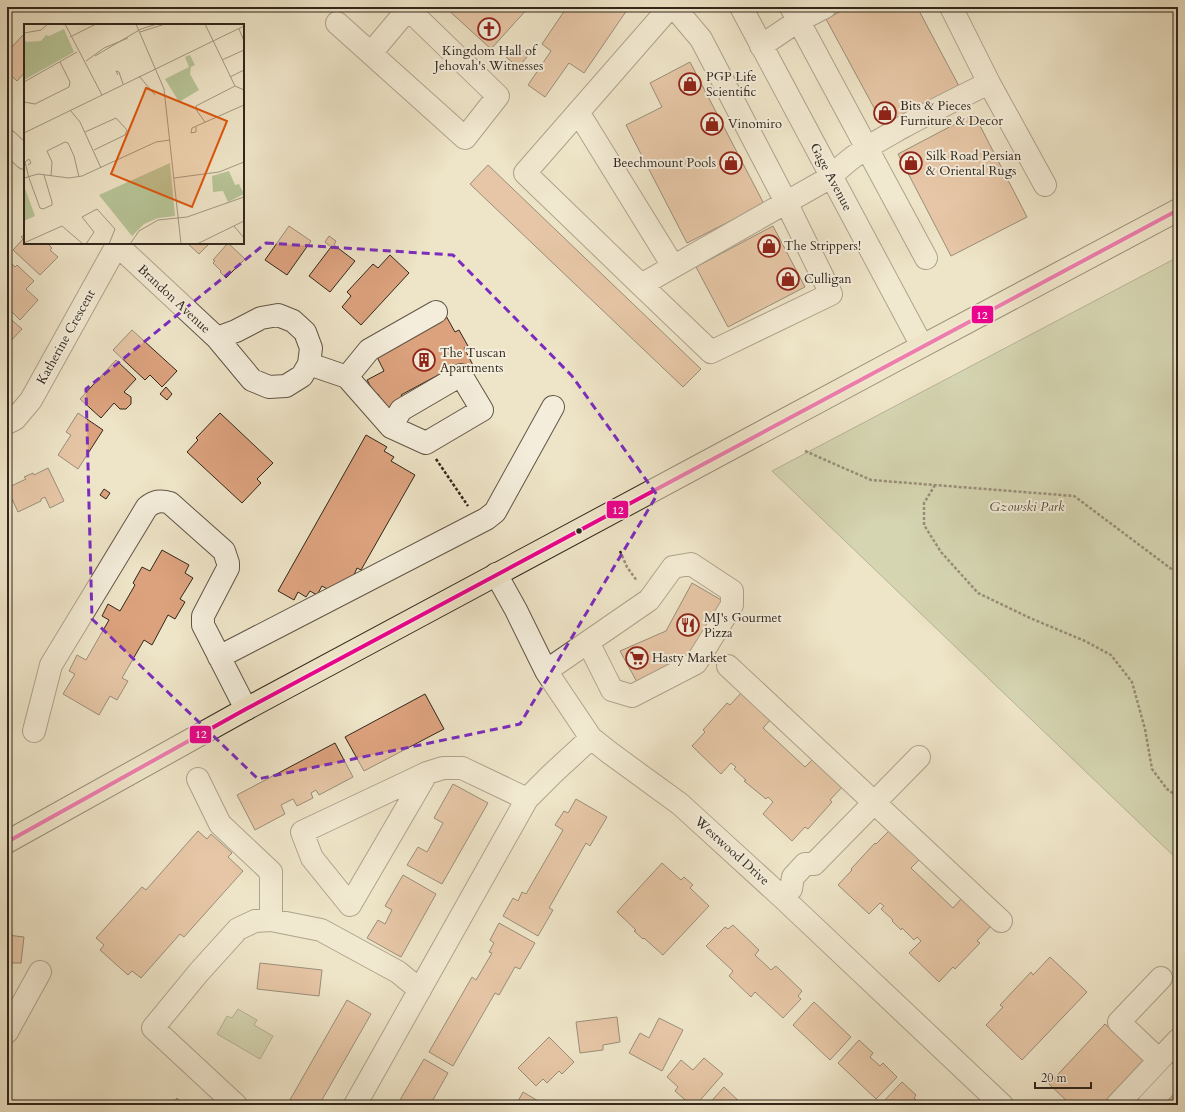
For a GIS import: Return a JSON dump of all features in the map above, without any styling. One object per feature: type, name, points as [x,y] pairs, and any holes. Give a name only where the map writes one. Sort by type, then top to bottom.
[{"type":"main road","points":[[7,842],[246,709],[496,574],[1178,210]]},
{"type":"street","points":[[670,7],[525,173],[712,352],[832,294],[701,39],[674,7]]},
{"type":"street","name":"Gage Avenue","points":[[741,7],[922,346]]},
{"type":"street","points":[[761,46],[794,14],[825,7]]},
{"type":"street","points":[[951,7],[1045,185]]},
{"type":"street","points":[[337,23],[465,138],[498,96],[415,10],[371,53]]},
{"type":"street","points":[[794,14],[926,258]]},
{"type":"street","points":[[641,285],[831,177],[840,167],[866,147],[929,112],[990,82]]},
{"type":"street","points":[[578,112],[673,266]]},
{"type":"street","points":[[7,141],[24,157]]},
{"type":"street","name":"Brandon Avenue","points":[[116,244],[217,338],[252,380],[269,387],[286,386],[302,376],[309,364],[311,348],[305,332],[293,321],[278,314],[261,318],[217,338]]},
{"type":"street","name":"Katherine Crescent","points":[[7,423],[15,419],[31,400],[116,244]]},
{"type":"street","points":[[347,377],[369,350],[436,312]]},
{"type":"street","points":[[309,364],[347,377],[391,427],[426,443],[482,410],[461,375],[401,410],[391,427]]},
{"type":"street","points":[[219,657],[486,519],[495,512],[553,407]]},
{"type":"street","points":[[34,731],[50,665],[147,507],[153,502],[162,500],[170,502],[224,552],[228,563],[228,568],[203,616],[203,625],[246,709]]},
{"type":"street","points":[[546,671],[588,642],[649,600],[673,567],[691,564],[732,591],[732,605],[696,663],[632,696],[612,690],[588,642]]},
{"type":"street","name":"Westwood Drive","points":[[496,574],[516,610],[546,671],[591,738],[680,804],[787,894],[1002,1105]]},
{"type":"street","points":[[728,666],[1001,921]]},
{"type":"street","points":[[355,1105],[527,800],[552,774],[591,738]]},
{"type":"street","points":[[787,894],[803,887],[815,874],[814,864],[919,757]]},
{"type":"street","points":[[427,773],[350,905],[312,858],[302,832],[427,773],[443,768],[462,768],[527,800]]},
{"type":"street","points":[[198,779],[220,824],[272,872],[272,920]]},
{"type":"street","points":[[236,1105],[153,1028],[199,972],[238,929],[255,921],[272,920],[321,930],[398,972],[420,990]]},
{"type":"street","points":[[7,1032],[40,972]]},
{"type":"street","points":[[1159,1060],[1119,1022],[1161,978]]},
{"type":"street","points":[[1117,1105],[1178,1040]]},
{"type":"street","points":[[1148,1105],[1177,1077]]},
{"type":"path","points":[[426,443],[470,509],[486,519]]},
{"type":"path","points":[[805,451],[872,480],[1074,496],[1178,574]]},
{"type":"path","points":[[935,485],[924,503],[924,525],[941,552],[978,593],[1030,618],[1085,641],[1111,655],[1132,682],[1145,729],[1152,769],[1167,789],[1178,797]]},
{"type":"path","points":[[620,551],[627,568],[649,600]]},
{"type":"highlighted area","points":[[266,243],[453,255],[572,376],[657,495],[520,724],[258,779],[92,619],[86,389]]},
{"type":"green space","name":"Gzowski Park","points":[[1178,257],[1178,860],[772,471]]},
{"type":"green space","points":[[238,1009],[257,1020],[254,1025],[273,1036],[260,1059],[217,1034],[227,1016],[232,1018]]},
{"type":"building","name":"Kingdom Hall of Jehovah's Witnesses","points":[[529,7],[491,49],[446,8]]},
{"type":"building","points":[[567,7],[629,7],[584,73],[569,63],[545,97],[528,85],[551,51],[542,44]]},
{"type":"building","points":[[849,7],[917,7],[960,88],[885,128],[826,19]]},
{"type":"building","points":[[24,34],[24,73],[17,81],[7,72],[7,52]]},
{"type":"building","points":[[517,45],[528,56],[518,67],[506,57]]},
{"type":"building","points":[[690,62],[764,204],[687,243],[626,125],[662,107],[650,83]]},
{"type":"building","points":[[974,114],[1027,217],[951,256],[898,154]]},
{"type":"building","points":[[488,165],[701,369],[683,387],[470,184]]},
{"type":"building","points":[[289,226],[311,241],[287,275],[265,260]]},
{"type":"building","points":[[773,226],[805,287],[728,327],[696,267]]},
{"type":"building","points":[[24,235],[24,244],[48,244],[52,248],[50,250],[58,257],[40,275],[13,250],[23,239],[21,237]]},
{"type":"building","points":[[329,236],[336,241],[334,245],[355,261],[330,292],[309,276],[331,247],[325,242]]},
{"type":"building","points":[[188,244],[209,244],[199,254]]},
{"type":"building","points":[[227,244],[229,244],[245,259],[226,278],[213,263],[215,261],[213,260]]},
{"type":"building","points":[[390,255],[409,273],[361,325],[342,307],[351,296],[347,292],[373,264],[378,268]]},
{"type":"building","points":[[10,262],[15,267],[17,265],[34,281],[26,289],[38,300],[20,320],[7,307],[7,276],[10,273],[7,269],[7,265]]},
{"type":"building","name":"The Tuscan Apartments","points":[[445,314],[455,332],[459,330],[468,346],[464,348],[473,365],[457,374],[453,367],[401,395],[405,401],[387,411],[378,394],[376,396],[367,380],[384,371],[376,355]]},
{"type":"building","points":[[7,316],[22,329],[7,345]]},
{"type":"building","points":[[132,330],[177,371],[162,387],[150,375],[145,380],[113,350]]},
{"type":"building","points":[[116,360],[136,379],[124,392],[131,397],[131,404],[126,409],[120,409],[114,403],[101,418],[80,399]]},
{"type":"building","points":[[166,387],[172,394],[167,400],[160,394]]},
{"type":"building","points":[[78,413],[103,430],[78,469],[58,455],[71,435],[66,432]]},
{"type":"building","points":[[220,413],[273,463],[257,479],[261,483],[242,503],[187,452],[198,440],[196,438]]},
{"type":"building","points":[[366,435],[387,447],[384,451],[394,457],[391,461],[415,475],[361,570],[357,568],[353,577],[329,590],[322,586],[317,595],[310,591],[306,597],[298,592],[294,600],[278,591]]},
{"type":"building","points":[[48,468],[64,501],[50,508],[45,497],[41,499],[41,501],[18,512],[7,488],[26,479],[24,477],[33,473],[34,475]]},
{"type":"building","points":[[104,489],[110,493],[106,499],[100,495]]},
{"type":"building","points":[[162,550],[189,565],[185,573],[193,578],[180,599],[185,602],[175,619],[168,615],[152,645],[144,640],[122,678],[128,681],[117,700],[110,696],[99,715],[63,694],[75,674],[69,671],[77,655],[86,660],[109,620],[102,616],[108,604],[120,611],[135,585],[133,583],[142,567],[150,571]]},
{"type":"building","points":[[692,583],[723,601],[691,656],[637,682],[620,651],[666,631]]},
{"type":"building","points":[[743,691],[772,718],[763,728],[805,767],[814,758],[843,786],[830,800],[832,802],[808,829],[805,827],[792,841],[763,814],[773,802],[768,797],[766,799],[744,781],[746,780],[734,769],[736,767],[731,763],[721,774],[692,746],[705,732],[703,730],[727,703],[730,705]]},
{"type":"building","points":[[425,694],[444,729],[364,771],[345,737]]},
{"type":"building","points":[[335,743],[353,777],[319,795],[316,790],[311,793],[313,798],[297,806],[293,799],[281,805],[285,814],[255,830],[237,795]]},
{"type":"building","points":[[453,784],[488,803],[442,884],[407,865],[418,847],[427,852],[443,823],[434,818]]},
{"type":"building","points":[[576,799],[607,817],[590,846],[586,843],[549,908],[553,910],[538,936],[503,916],[513,898],[518,901],[522,892],[526,894],[563,830],[555,825],[564,811],[568,813]]},
{"type":"building","points":[[890,830],[921,858],[911,868],[953,908],[962,898],[991,926],[977,941],[980,943],[955,969],[953,967],[939,982],[909,953],[921,941],[917,937],[914,940],[902,928],[901,930],[881,909],[884,906],[880,903],[869,914],[838,885],[875,843],[876,844]]},
{"type":"building","points":[[198,831],[207,839],[211,834],[232,853],[228,857],[243,871],[184,937],[180,934],[141,978],[132,971],[128,975],[100,950],[104,945],[96,938],[142,887],[146,890]]},
{"type":"building","points":[[662,863],[681,880],[684,877],[693,885],[690,888],[709,906],[663,955],[634,931],[636,930],[617,912]]},
{"type":"building","points":[[403,875],[436,894],[401,957],[367,938],[378,920],[385,924],[392,910],[385,906]]},
{"type":"building","points":[[499,923],[535,943],[520,969],[515,967],[499,995],[495,993],[453,1066],[429,1052],[472,977],[476,980],[492,953],[489,952],[494,943],[490,940]]},
{"type":"building","points":[[733,925],[759,950],[755,955],[771,970],[776,966],[802,991],[798,996],[801,999],[783,1018],[755,992],[751,997],[729,976],[733,971],[706,946],[725,927],[728,929]]},
{"type":"building","points":[[7,935],[24,937],[21,963],[11,963],[8,989],[7,988]]},
{"type":"building","points":[[1050,957],[1087,992],[1022,1060],[986,1025],[1003,1007],[1000,1005],[1031,972],[1033,975]]},
{"type":"building","points":[[260,963],[322,970],[319,996],[257,989]]},
{"type":"building","points":[[347,1000],[371,1014],[319,1105],[287,1105]]},
{"type":"building","points":[[814,1002],[851,1037],[830,1060],[793,1025]]},
{"type":"building","points":[[617,1017],[620,1042],[603,1045],[603,1050],[580,1053],[576,1022]]},
{"type":"building","points":[[659,1018],[683,1030],[662,1071],[629,1053],[640,1033],[649,1038]]},
{"type":"building","points":[[1105,1024],[1149,1065],[1110,1105],[1071,1105],[1049,1084]]},
{"type":"building","points":[[549,1037],[574,1062],[562,1074],[559,1071],[547,1083],[543,1079],[536,1086],[518,1068]]},
{"type":"building","points":[[859,1040],[873,1053],[870,1057],[880,1066],[883,1063],[897,1077],[876,1099],[838,1063]]},
{"type":"building","points":[[704,1058],[723,1074],[696,1105],[691,1105],[675,1091],[678,1087],[667,1077],[681,1060],[693,1070]]},
{"type":"building","points":[[424,1059],[448,1073],[430,1105],[397,1105]]},
{"type":"building","points":[[902,1082],[916,1095],[914,1098],[921,1105],[884,1105],[882,1103]]},
{"type":"building","points":[[724,1087],[743,1105],[708,1105]]},
{"type":"building","points":[[1176,1091],[1178,1092],[1178,1105],[1163,1105]]},
{"type":"building","points":[[523,1092],[545,1105],[516,1105]]},
{"type":"building","points":[[177,1098],[184,1105],[171,1105]]},
{"type":"transit line","name":"12","points":[[7,842],[246,709],[1178,210]]},
{"type":"place","name":"Kingdom Hall of Jehovah's Witnesses","points":[[489,29]]},
{"type":"place","name":"PGP Life Scientific","points":[[690,84]]},
{"type":"place","name":"Bits & Pieces Furniture & Decor","points":[[885,113]]},
{"type":"place","name":"Vinomiro","points":[[712,124]]},
{"type":"place","name":"Beechmount Pools","points":[[731,163]]},
{"type":"place","name":"Silk Road Persian & Oriental Rugs","points":[[911,163]]},
{"type":"place","name":"The Strippers!","points":[[769,246]]},
{"type":"place","name":"Culligan","points":[[788,279]]},
{"type":"place","name":"The Tuscan Apartments","points":[[424,360]]},
{"type":"place","name":"MJ's Gourmet Pizza","points":[[688,625]]},
{"type":"place","name":"Hasty Market","points":[[637,658]]}]
